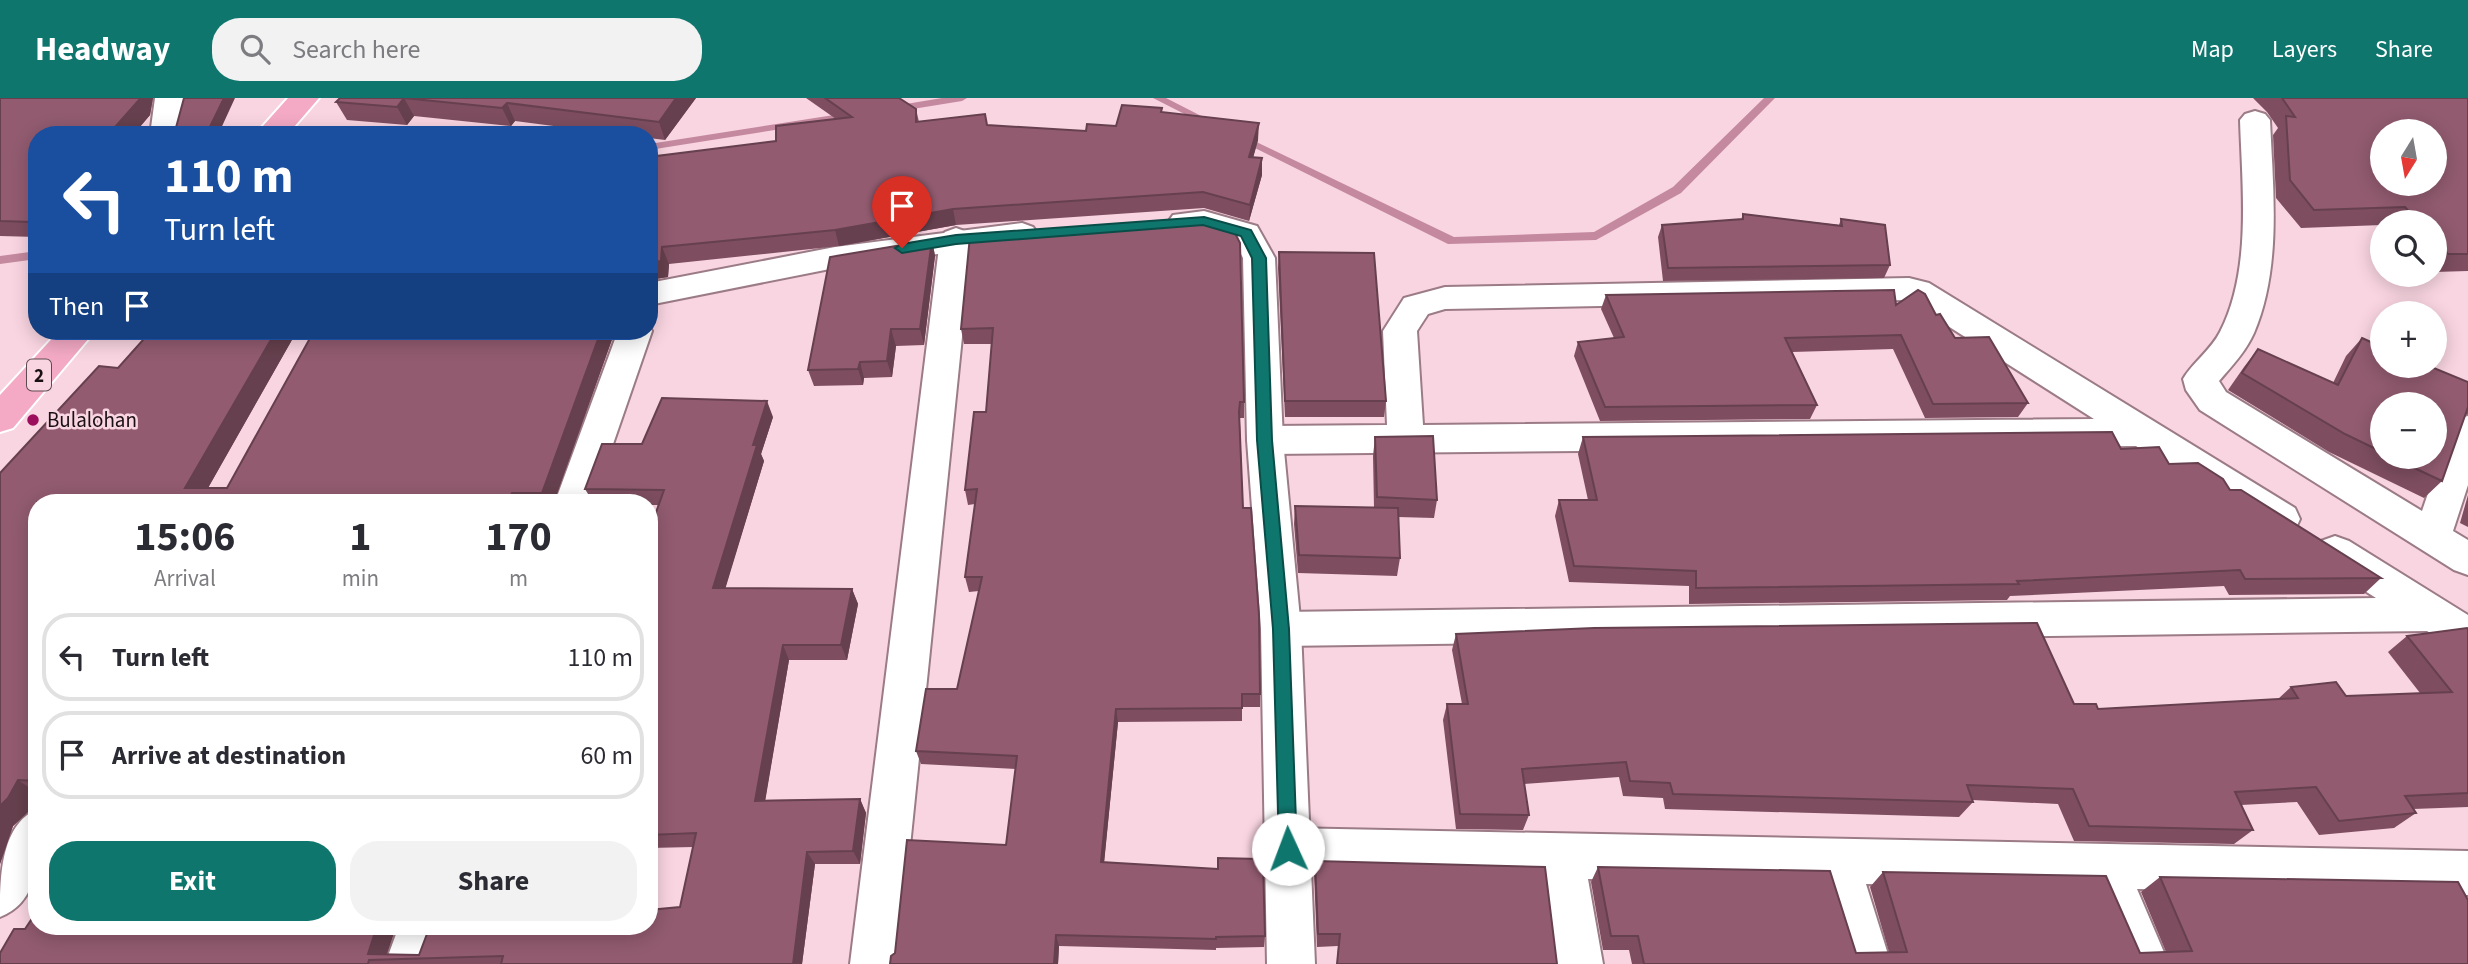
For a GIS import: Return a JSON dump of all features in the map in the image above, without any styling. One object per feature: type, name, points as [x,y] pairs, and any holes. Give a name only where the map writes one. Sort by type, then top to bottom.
[{"type":"highway","points":[[278,126],[304,98]]},
{"type":"highway","name":"2","points":[[0,419],[70,340]]},
{"type":"street","points":[[166,126],[170,98]]},
{"type":"street","points":[[2255,120],[2258,194],[2255,272],[2236,334],[2201,379],[2204,390],[2213,401],[2468,559]]},
{"type":"street","points":[[1149,225],[1204,221],[1246,233],[1259,258],[1265,440],[1281,629],[1292,964]]},
{"type":"street","points":[[658,292],[956,239],[1052,232]]},
{"type":"street","points":[[874,964],[956,239]]},
{"type":"street","points":[[1406,438],[1400,331],[1416,306],[1445,298],[1909,289],[1922,293],[2468,636]]},
{"type":"street","points":[[577,494],[632,340]]},
{"type":"street","points":[[2432,537],[2468,429]]},
{"type":"street","points":[[1265,440],[2143,432]]},
{"type":"street","points":[[1281,629],[2434,614]]},
{"type":"street","points":[[0,895],[28,846]]},
{"type":"street","points":[[1288,849],[2466,876]]},
{"type":"street","points":[[1562,857],[1579,964]]},
{"type":"street","points":[[1837,862],[1867,964]]},
{"type":"street","points":[[2105,868],[2145,964]]},
{"type":"street","points":[[409,964],[419,935]]},
{"type":"building","points":[[0,98],[139,98],[116,126],[28,126],[28,222],[0,221]]},
{"type":"building","points":[[184,98],[224,98],[210,126],[176,126]]},
{"type":"building","points":[[340,98],[404,98],[397,107],[336,102]]},
{"type":"building","points":[[404,98],[676,98],[659,122],[507,103],[502,108]]},
{"type":"building","points":[[825,98],[899,98],[916,109],[916,122],[985,114],[987,125],[1086,131],[1087,124],[1116,126],[1122,105],[1162,108],[1161,112],[1259,123],[1249,157],[1262,158],[1250,205],[1203,192],[953,209],[835,230],[662,247],[661,261],[658,262],[658,156],[776,141],[776,126],[852,117]]},
{"type":"building","points":[[2282,98],[2468,98],[2468,254],[2447,253],[2447,210],[2408,210],[2405,207],[2314,210],[2290,180],[2286,116],[2295,117]]},
{"type":"building","points":[[1743,214],[1842,226],[1841,219],[1885,225],[1890,265],[1668,268],[1662,225],[1743,219]]},
{"type":"building","points":[[1202,218],[1232,227],[1240,243],[1244,402],[1240,402],[1239,412],[1243,508],[1251,508],[1259,615],[1260,694],[1242,694],[1242,708],[1116,709],[1101,862],[1218,869],[1218,858],[1260,859],[1259,863],[1263,863],[1265,936],[1216,939],[1056,935],[1054,964],[890,964],[891,956],[895,953],[907,840],[1006,845],[1017,756],[916,751],[926,689],[957,689],[982,577],[965,577],[977,489],[965,490],[974,412],[986,412],[993,328],[961,329],[970,236]]},
{"type":"building","points":[[932,240],[920,329],[891,329],[887,361],[860,362],[858,369],[808,370],[830,257]]},
{"type":"building","points":[[1279,252],[1374,253],[1386,401],[1285,401]]},
{"type":"building","points":[[1894,290],[1896,305],[1918,290],[1925,294],[1936,315],[1940,314],[1955,338],[1989,337],[2028,403],[1933,404],[1901,335],[1785,338],[1817,405],[1605,407],[1578,342],[1624,337],[1606,295]]},
{"type":"building","points":[[2362,338],[2370,342],[2370,378],[2447,378],[2447,373],[2468,382],[2468,407],[2447,467],[2447,392],[2370,392],[2370,446],[2242,373],[2258,349],[2338,385]]},
{"type":"building","points":[[143,340],[271,340],[185,488],[227,488],[309,340],[598,340],[542,493],[28,494],[28,781],[18,780],[0,806],[0,473],[99,366],[118,368]]},
{"type":"building","points":[[662,398],[767,401],[753,445],[757,445],[713,588],[852,589],[841,645],[783,645],[755,801],[860,799],[853,851],[807,852],[793,964],[501,964],[503,956],[369,960],[368,964],[0,964],[0,953],[14,929],[25,929],[28,924],[28,935],[374,935],[368,954],[419,955],[427,935],[658,935],[658,909],[680,907],[696,833],[658,835],[658,507],[664,490],[585,489],[602,444],[642,444]]},
{"type":"building","points":[[2112,432],[2121,449],[2159,447],[2169,464],[2198,463],[2223,479],[2230,490],[2241,490],[2381,578],[2245,579],[2240,570],[2017,581],[2019,584],[1696,588],[1696,571],[1574,566],[1559,500],[1597,500],[1583,437]]},
{"type":"building","points":[[1433,436],[1437,500],[1377,497],[1375,437]]},
{"type":"building","points":[[2416,469],[2446,469],[2442,481]]},
{"type":"building","points":[[1295,506],[1398,508],[1400,558],[1299,555]]},
{"type":"building","points":[[2037,623],[2074,704],[2096,704],[2098,709],[2298,698],[2291,687],[2336,682],[2346,696],[2452,692],[2407,636],[2467,628],[2468,793],[2405,796],[2416,813],[2339,821],[2316,787],[2235,792],[2253,830],[2089,826],[2073,789],[1967,785],[1973,802],[1673,794],[1670,783],[1630,781],[1626,762],[1522,769],[1529,815],[1460,814],[1447,704],[1468,704],[1456,634],[1594,628]]},
{"type":"building","points":[[1315,861],[1545,867],[1557,964],[1337,964],[1340,934],[1318,934]]},
{"type":"building","points":[[1598,867],[1830,871],[1856,953],[1907,952],[1883,872],[2106,876],[2140,953],[2192,951],[2160,877],[2458,882],[2468,900],[2468,964],[1644,964],[1638,936],[1611,936]]},
{"type":"waterway","points":[[894,109],[962,98]]},
{"type":"waterway","points":[[1158,98],[1212,124]]},
{"type":"waterway","points":[[1240,138],[1452,241],[1596,236],[1677,190],[1770,98]]},
{"type":"waterway","points":[[658,146],[853,115]]},
{"type":"waterway","points":[[0,260],[28,256]]},
{"type":"place","name":"Bulalohan","points":[[33,420]]},
{"type":"route","points":[[902,248],[956,239],[1204,221],[1246,233],[1259,258],[1265,440],[1281,629],[1288,849]]}]
